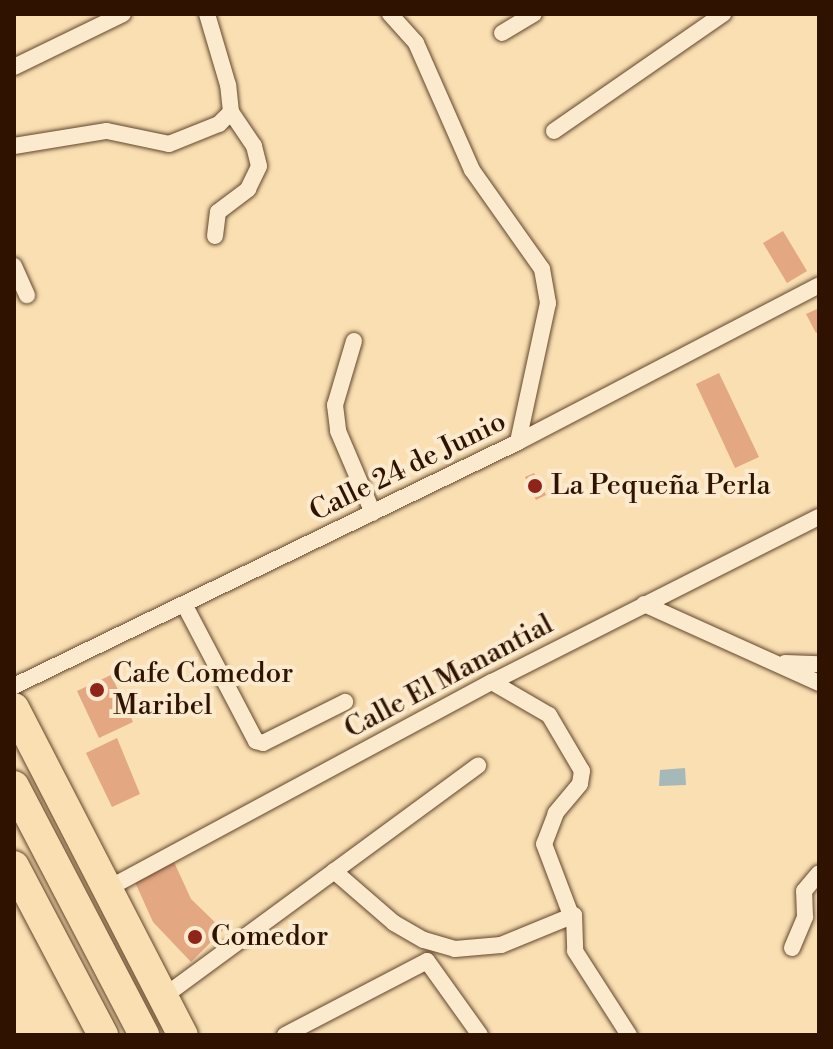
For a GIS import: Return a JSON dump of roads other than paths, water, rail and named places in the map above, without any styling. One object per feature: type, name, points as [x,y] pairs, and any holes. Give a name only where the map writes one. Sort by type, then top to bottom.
[{"type":"highway","points":[[14,708],[183,1035]]},
{"type":"highway","points":[[14,786],[144,1035]]},
{"type":"highway","points":[[14,866],[103,1035]]},
{"type":"street","points":[[14,67],[123,14]]},
{"type":"street","points":[[207,14],[218,40],[231,112],[254,146],[259,166],[248,189],[218,212],[215,236]]},
{"type":"street","points":[[390,14],[416,43],[472,170],[542,269],[548,303],[518,442]]},
{"type":"street","points":[[502,33],[534,14]]},
{"type":"street","points":[[554,131],[723,14]]},
{"type":"street","points":[[14,146],[119,131],[155,144],[169,144],[219,124],[231,112]]},
{"type":"street","points":[[14,266],[27,295]]},
{"type":"street","name":"Calle 24 de Junio","points":[[14,686],[518,442],[819,285]]},
{"type":"street","points":[[354,341],[341,374],[336,418],[373,513]]},
{"type":"street","name":"Calle El Manantial","points":[[107,889],[492,682],[819,517]]},
{"type":"street","points":[[184,604],[256,741],[263,743],[345,702]]},
{"type":"street","points":[[644,604],[819,683]]},
{"type":"street","points":[[771,661],[819,664]]},
{"type":"street","points":[[492,682],[549,715],[582,771],[580,784],[556,813],[544,844],[571,915],[578,920],[575,951],[629,1035]]},
{"type":"street","points":[[163,997],[478,766]]},
{"type":"street","points":[[334,871],[394,923],[424,940],[455,949],[501,945],[571,915]]},
{"type":"street","points":[[792,948],[805,917],[804,891],[819,873]]},
{"type":"street","points":[[285,1035],[427,961],[480,1035]]},
{"type":"place","name":"La Pequeña Perla","points":[[535,486]]},
{"type":"place","name":"Cafe Comedor Maribel","points":[[97,690]]},
{"type":"place","name":"Comedor","points":[[195,937]]}]
